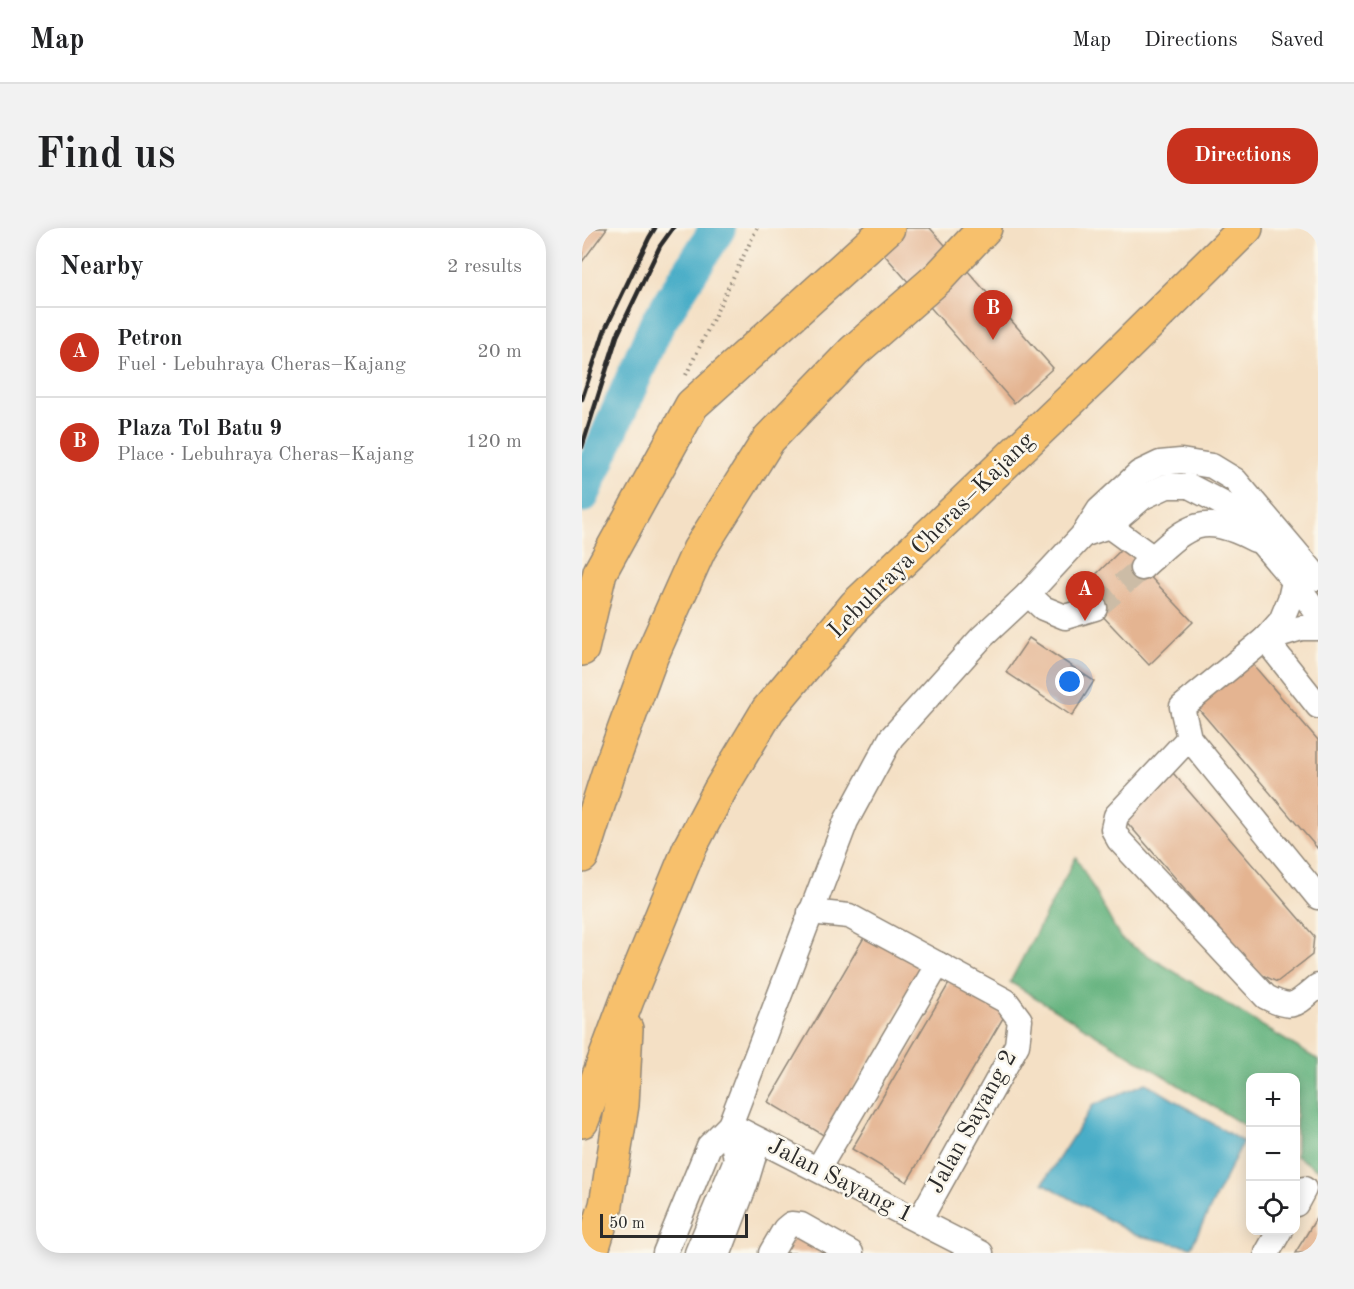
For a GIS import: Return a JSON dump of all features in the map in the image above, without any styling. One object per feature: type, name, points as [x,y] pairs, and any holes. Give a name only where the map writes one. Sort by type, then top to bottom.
[{"type":"highway","points":[[582,649],[591,575],[692,405],[888,228]]},
{"type":"highway","points":[[582,856],[651,657],[699,550],[769,439],[854,351],[939,277],[985,228]]},
{"type":"highway","name":"Lebuhraya Cheras–Kajang","points":[[582,1120],[627,1000],[690,846],[720,790],[768,710],[855,606],[1100,372],[1246,228]]},
{"type":"highway","points":[[591,1253],[606,1205],[622,1105],[627,1000]]},
{"type":"street","points":[[665,1253],[709,1146],[730,1125],[846,821],[891,738],[982,637],[1028,594],[1083,535],[1099,510],[1139,473],[1160,463],[1181,461],[1212,466],[1235,480],[1318,578]]},
{"type":"street","points":[[1083,535],[1109,526],[1143,497],[1167,486],[1189,486],[1233,509],[1294,581],[1318,614]]},
{"type":"street","points":[[1109,526],[1147,563],[1188,529],[1204,524],[1218,524],[1233,528],[1265,546]]},
{"type":"street","points":[[1294,581],[1287,609],[1281,621],[1265,639],[1182,707],[1189,738],[1318,897]]},
{"type":"street","points":[[1028,594],[1043,609],[1065,617],[1095,608]]},
{"type":"street","points":[[1265,639],[1301,628],[1318,628]]},
{"type":"street","points":[[1265,639],[1318,706]]},
{"type":"street","points":[[1189,738],[1116,816],[1113,829],[1119,840],[1266,997],[1283,1006],[1298,1003],[1318,986]]},
{"type":"street","points":[[810,912],[849,916],[938,964],[818,1169]]},
{"type":"street","name":"Jalan Sayang 2","points":[[919,1221],[1017,1045],[1020,1020],[1006,1001],[938,964]]},
{"type":"street","points":[[719,1253],[745,1185],[745,1156],[730,1125]]},
{"type":"street","name":"Jalan Sayang 1","points":[[730,1125],[974,1251]]},
{"type":"street","points":[[697,1253],[745,1156],[767,1148],[786,1153]]},
{"type":"street","points":[[771,1253],[785,1229],[791,1224],[801,1225],[851,1253]]},
{"type":"street","points":[[1267,1253],[1277,1235]]},
{"type":"path","points":[[682,383],[757,228]]},
{"type":"green space","points":[[1076,857],[1121,939],[1318,1060],[1318,1170],[1300,1159],[1300,1073],[1246,1073],[1246,1127],[1010,982]]},
{"type":"water","points":[[1146,1083],[1243,1142],[1191,1247],[1135,1235],[1043,1183],[1093,1105]]},
{"type":"building","points":[[582,228],[607,228],[582,262]]},
{"type":"building","points":[[861,228],[930,228],[1053,368],[1014,403]]},
{"type":"building","points":[[1123,548],[1193,622],[1149,665],[1079,591]]},
{"type":"building","points":[[1029,638],[1094,681],[1072,716],[1006,672]]},
{"type":"building","points":[[1249,660],[1318,740],[1318,849],[1196,706]]},
{"type":"building","points":[[1167,766],[1314,936],[1312,955],[1277,982],[1258,973],[1117,811]]},
{"type":"building","points":[[869,929],[925,962],[825,1136],[768,1102]]},
{"type":"building","points":[[951,980],[1006,1013],[907,1182],[852,1149]]},
{"type":"building","points":[[1318,1215],[1318,1253],[1295,1253],[1305,1237]]},
{"type":"building","points":[[795,1234],[825,1253],[784,1253]]},
{"type":"waterway","points":[[582,495],[657,324],[718,228]]},
{"type":"tunnel","points":[[1095,608],[1142,568]]},
{"type":"railway","points":[[582,399],[604,332],[655,228]]},
{"type":"railway","points":[[582,447],[617,336],[660,246],[673,228]]},
{"type":"place","name":"Plaza Tol Batu 9","points":[[993,340]]},
{"type":"place","name":"Petron","points":[[1085,621]]}]
